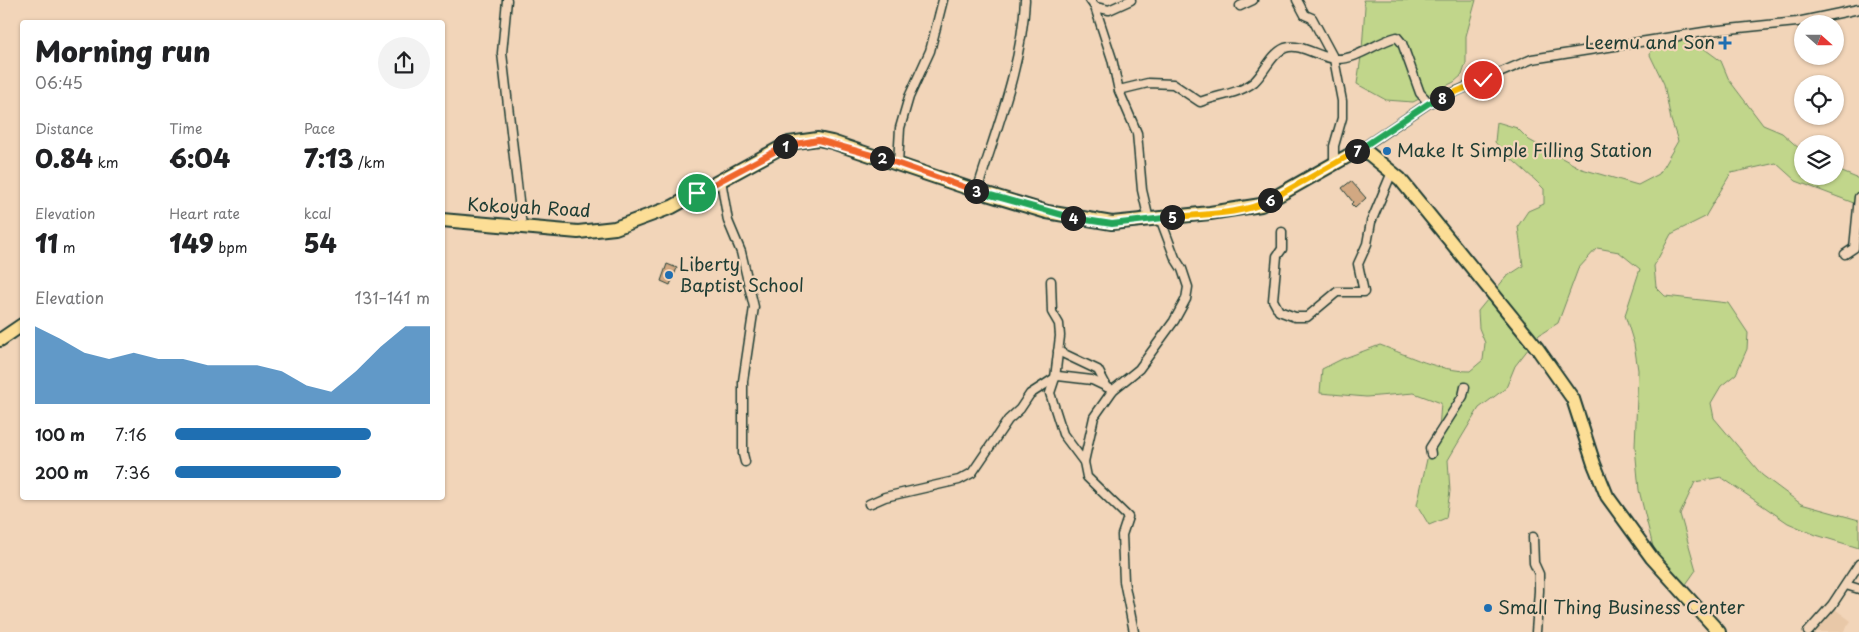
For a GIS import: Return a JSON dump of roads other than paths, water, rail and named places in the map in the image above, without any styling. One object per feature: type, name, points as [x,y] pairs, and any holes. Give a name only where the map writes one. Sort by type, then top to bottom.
[{"type":"main road","name":"Kokoyah Road","points":[[445,220],[578,232],[615,228],[672,207],[789,144],[805,141],[832,142],[977,191],[1084,220],[1112,224],[1261,205],[1362,148]]},
{"type":"main road","points":[[1362,148],[1392,172],[1511,314],[1553,370],[1574,399],[1594,464],[1607,496],[1652,558],[1718,632]]},
{"type":"main road","points":[[0,340],[20,326]]},
{"type":"street","points":[[507,0],[502,53],[522,227]]},
{"type":"street","points":[[898,163],[900,128],[910,97],[930,51],[943,0]]},
{"type":"street","points":[[977,191],[996,126],[1010,91],[1025,0]]},
{"type":"street","points":[[1084,462],[1094,416],[1110,388],[1139,369],[1174,321],[1186,299],[1188,287],[1182,269],[1154,219],[1142,190],[1137,133],[1119,90],[1112,59],[1095,7],[1090,0]]},
{"type":"street","points":[[1095,7],[1109,10],[1131,0]]},
{"type":"street","points":[[1240,6],[1253,0]]},
{"type":"street","points":[[1297,0],[1305,15],[1312,18],[1334,59],[1342,118],[1334,146],[1334,164]]},
{"type":"street","name":"Kokoyah Road","points":[[1362,148],[1429,103],[1532,59],[1710,31],[1797,22],[1859,9]]},
{"type":"street","points":[[1119,90],[1148,83],[1173,84],[1200,102],[1240,90],[1254,82],[1284,48],[1292,46],[1334,59],[1352,58],[1370,47],[1397,37],[1402,43],[1420,93],[1429,103]]},
{"type":"street","points":[[1282,232],[1282,249],[1277,256],[1277,277],[1273,300],[1279,311],[1296,317],[1307,317],[1337,292],[1364,292],[1358,264],[1367,244],[1372,222],[1392,172]]},
{"type":"street","points":[[721,180],[728,221],[741,252],[754,308],[743,381],[743,454],[745,462]]},
{"type":"street","points":[[1844,254],[1854,248],[1859,197]]},
{"type":"street","points":[[1051,282],[1052,312],[1059,324],[1055,378],[1050,393],[1059,426],[1084,462],[1087,477],[1128,517],[1122,536],[1123,571],[1134,632]]},
{"type":"street","points":[[1058,351],[1098,370],[1110,388]]},
{"type":"street","points":[[869,504],[885,497],[959,480],[972,472],[1008,420],[1020,409],[1030,394],[1058,376],[1092,380],[1110,388]]},
{"type":"street","points":[[1431,454],[1430,448],[1463,396],[1465,387]]},
{"type":"street","points":[[1533,537],[1534,563],[1539,574],[1540,591],[1536,632]]},
{"type":"street","points":[[1808,632],[1832,605],[1859,564]]},
{"type":"street","points":[[1846,585],[1859,589]]},
{"type":"place","name":"Leemu and Son","points":[[1725,43]]},
{"type":"place","name":"Make It Simple Filling Station","points":[[1387,151]]},
{"type":"place","name":"Liberty Baptist School","points":[[669,275]]},
{"type":"place","name":"Small Thing Business Center","points":[[1488,608]]}]
